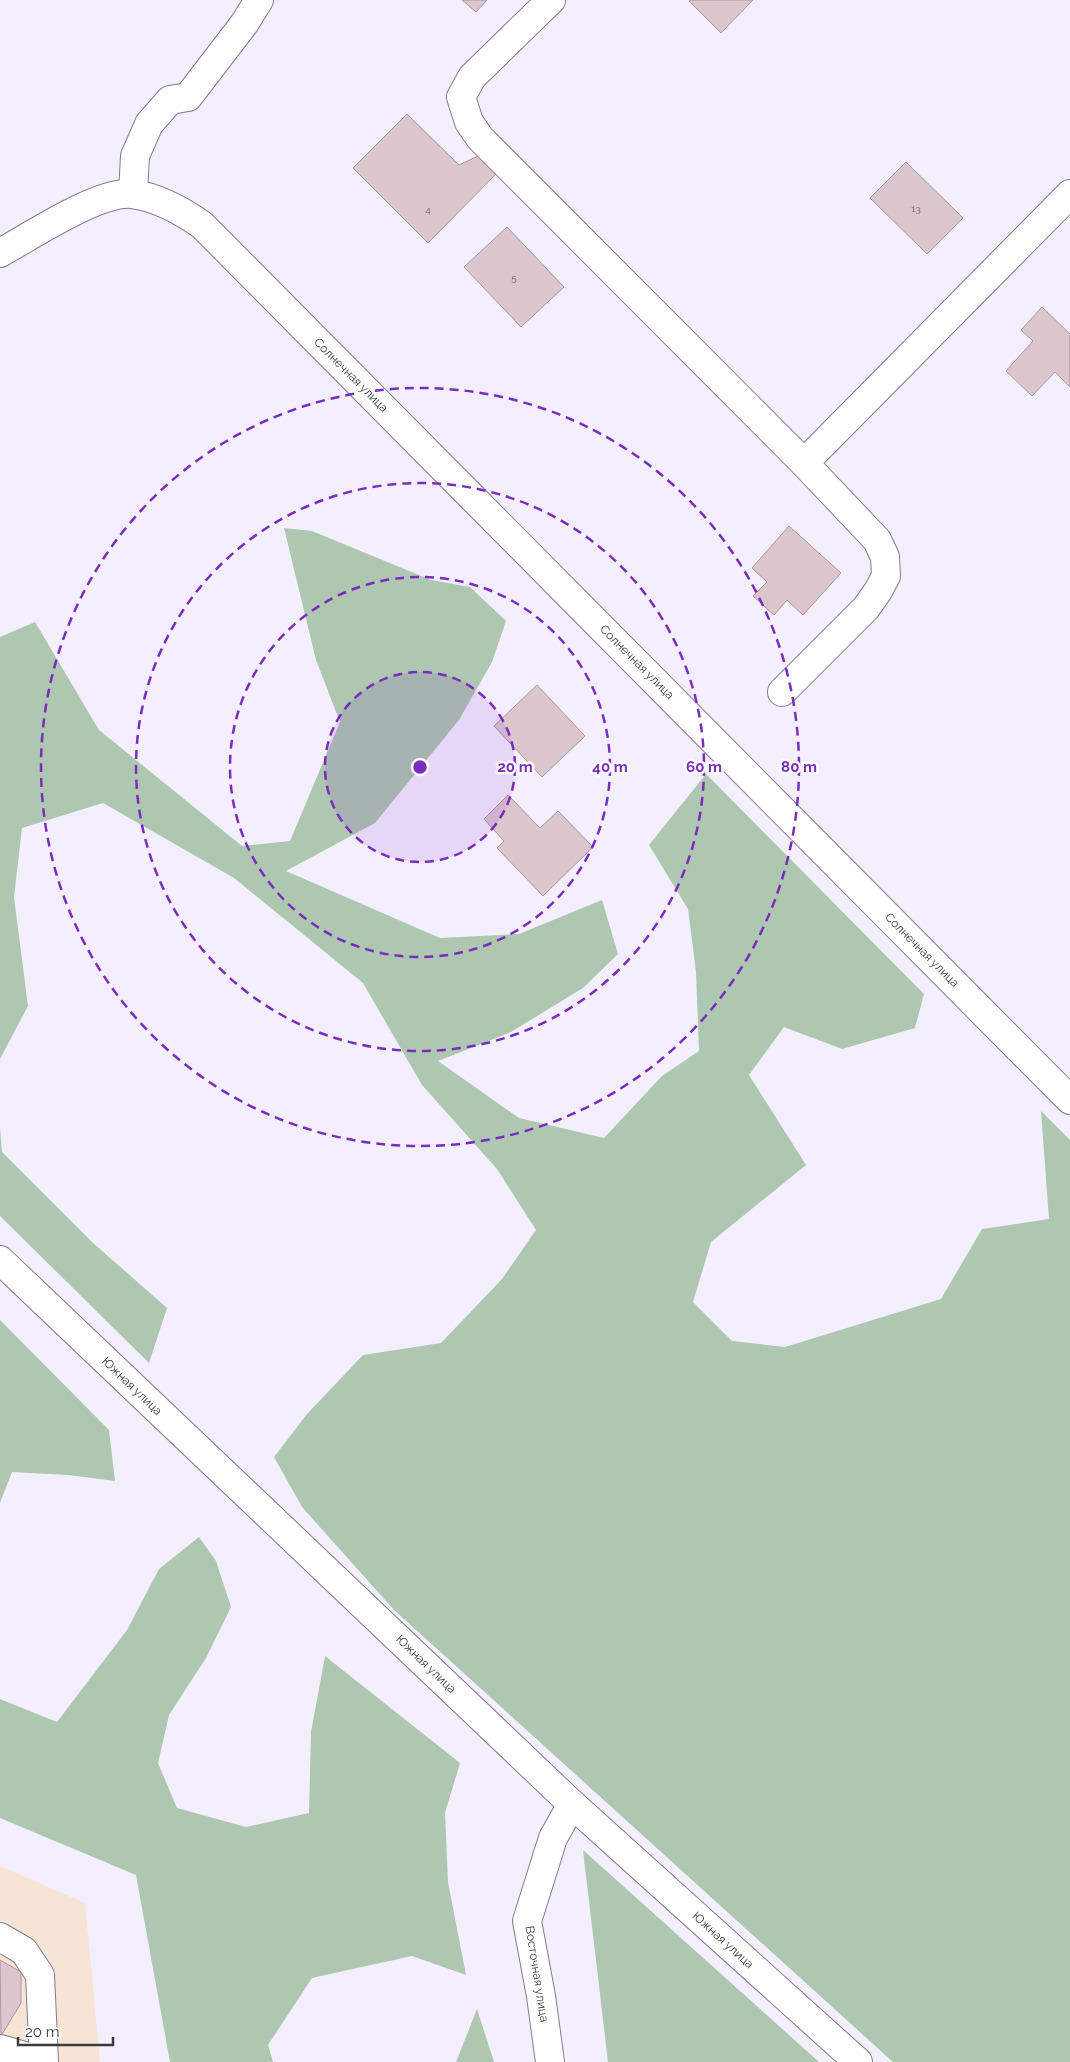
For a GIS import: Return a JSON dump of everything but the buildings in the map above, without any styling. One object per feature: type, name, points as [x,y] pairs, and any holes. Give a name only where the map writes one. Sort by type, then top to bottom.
[{"type":"street","points":[[0,253],[91,203],[118,195],[133,194],[135,156],[149,124],[170,100],[188,97],[244,24],[259,0]]},
{"type":"street","points":[[551,0],[472,77],[461,97],[469,122],[480,138],[804,463],[877,540],[886,556],[886,576],[866,608],[782,692]]},
{"type":"street","name":"Солнечная улица","points":[[133,194],[173,207],[202,225],[1070,1100]]},
{"type":"street","points":[[804,463],[1070,194]]},
{"type":"street","name":"Южная улица","points":[[0,1260],[572,1804],[858,2062]]},
{"type":"street","name":"Восточная улица","points":[[550,2062],[541,1996],[527,1921],[553,1838],[572,1804]]},
{"type":"street","points":[[0,1937],[24,1951],[40,1975],[44,2062],[0,2049]]},
{"type":"shaded area","points":[[0,1866],[85,1903],[100,2062],[0,2062]]},
{"type":"green space","points":[[284,528],[312,531],[431,580],[470,587],[506,621],[492,662],[459,720],[375,823],[286,871],[440,938],[519,934],[602,900],[618,954],[583,988],[511,1032],[438,1061],[519,1118],[604,1138],[662,1076],[699,1051],[696,972],[688,909],[649,845],[706,774],[924,994],[915,1028],[842,1049],[784,1027],[749,1075],[806,1165],[711,1242],[693,1302],[732,1341],[785,1347],[941,1299],[982,1229],[1049,1219],[1041,1111],[1070,1140],[1070,2062],[893,2062],[394,1610],[302,1507],[274,1457],[307,1414],[363,1355],[441,1343],[502,1279],[536,1230],[497,1169],[422,1085],[363,983],[234,878],[103,803],[22,828],[14,897],[28,1006],[0,1059],[0,637],[35,622],[99,730],[242,846],[290,841],[340,722],[316,660]]},
{"type":"green space","points":[[0,1128],[2,1152],[93,1243],[167,1308],[149,1363],[0,1216]]},
{"type":"green space","points":[[0,1320],[109,1430],[115,1481],[68,1475],[12,1472],[0,1503]]},
{"type":"green space","points":[[199,1537],[216,1561],[231,1607],[206,1658],[169,1715],[158,1763],[177,1808],[246,1827],[309,1813],[311,1732],[325,1656],[460,1763],[445,1813],[448,1882],[466,1975],[412,1956],[312,1978],[268,2045],[273,2062],[170,2062],[136,1875],[0,1818],[0,1699],[57,1722],[127,1630],[159,1569]]},
{"type":"green space","points":[[583,1850],[819,2062],[608,2062]]},
{"type":"green space","points":[[477,2009],[494,2062],[456,2062]]}]
